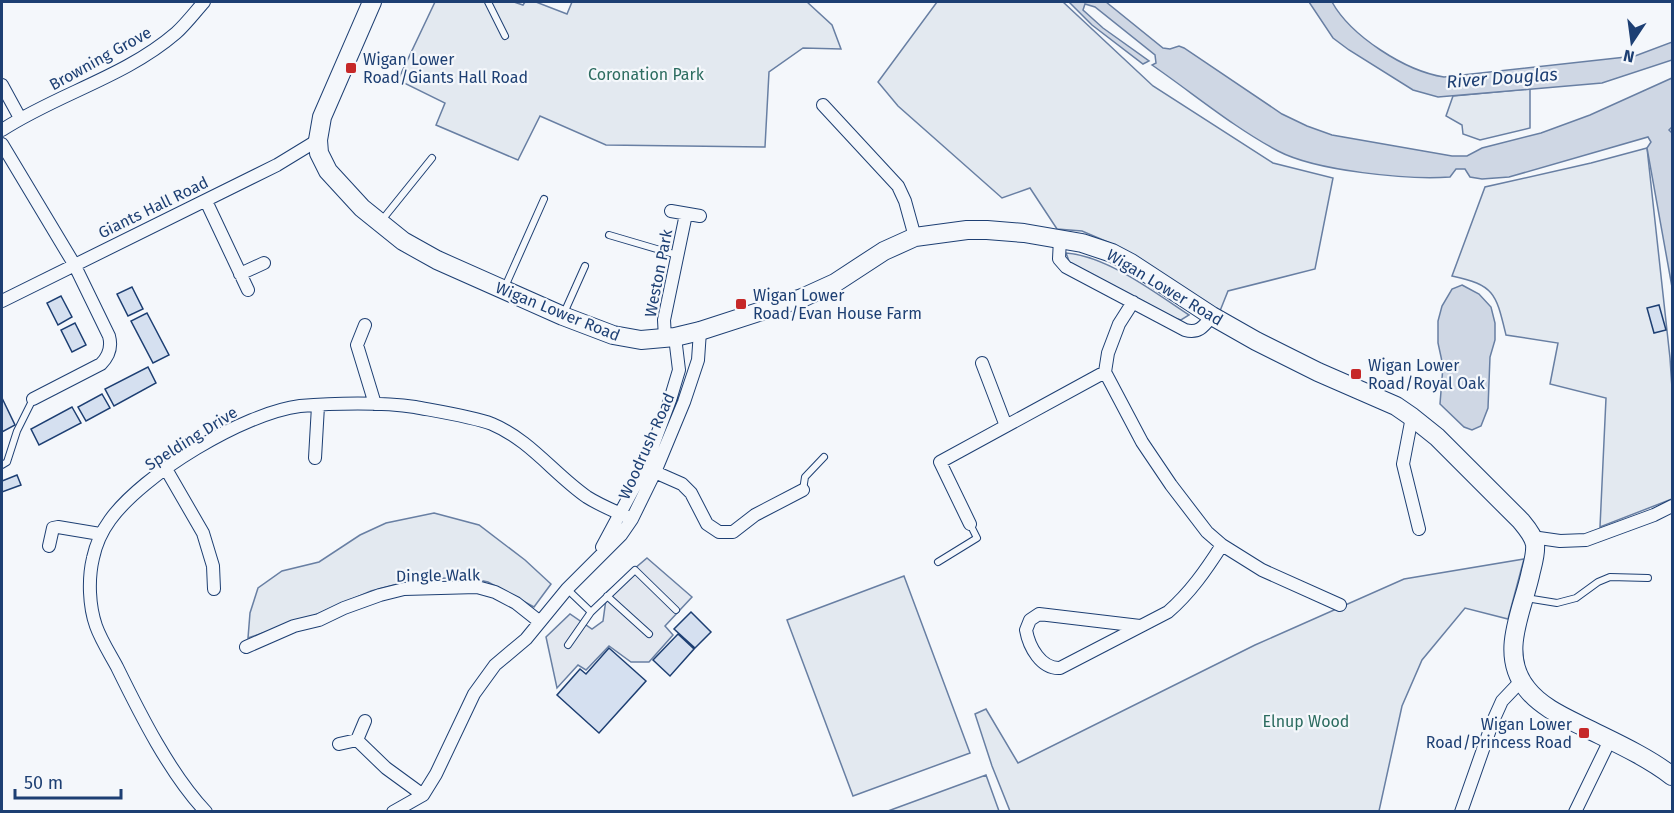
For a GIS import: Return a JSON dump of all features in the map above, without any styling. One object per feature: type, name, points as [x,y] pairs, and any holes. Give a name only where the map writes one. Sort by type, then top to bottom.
[{"type":"main road","name":"Wigan Lower Road","points":[[372,2],[326,107],[319,128],[319,153],[328,171],[348,194],[380,223],[421,252],[563,316],[625,338],[641,340],[670,338],[700,331],[818,292],[884,251],[915,237],[966,230],[1024,233],[1082,243],[1112,253],[1131,263],[1212,316],[1281,354],[1396,406],[1413,417],[1437,437],[1509,508],[1528,529],[1532,537]]},
{"type":"main road","points":[[1532,537],[1535,552],[1526,598],[1513,636],[1512,647],[1512,659],[1521,681],[1528,691],[1548,708],[1672,776]]},
{"type":"street","name":"Browning Grove","points":[[2,130],[20,118],[97,82],[140,57],[176,33],[204,2]]},
{"type":"street","points":[[2,85],[20,118]]},
{"type":"street","points":[[820,122],[827,109],[898,186],[915,237]]},
{"type":"street","name":"Giants Hall Road","points":[[2,302],[74,264],[277,165],[318,140]]},
{"type":"street","points":[[2,144],[74,264],[110,336],[109,354],[101,364],[33,399]]},
{"type":"street","points":[[206,201],[248,290]]},
{"type":"street","name":"Weston Park","points":[[671,211],[700,216]]},
{"type":"street","name":"Weston Park","points":[[670,338],[664,320],[686,214]]},
{"type":"street","points":[[1060,239],[1058,254],[1062,263],[1191,332],[1203,328],[1212,316]]},
{"type":"street","points":[[240,274],[264,263]]},
{"type":"street","points":[[1132,302],[1119,324],[1108,353],[1105,372],[1148,451],[1200,522],[1222,545],[1262,570],[1340,605]]},
{"type":"street","points":[[365,325],[357,345],[375,404]]},
{"type":"street","name":"Woodrush Road","points":[[540,622],[593,561],[621,535],[627,516],[684,402],[698,360],[700,331]]},
{"type":"street","name":"Woodrush Road","points":[[650,470],[679,370],[670,338]]},
{"type":"street","points":[[982,363],[1006,426]]},
{"type":"street","points":[[970,524],[940,462],[1105,372]]},
{"type":"street","name":"Spelding Drive","points":[[206,812],[192,796],[141,715],[96,626],[90,579],[100,534],[125,503],[165,469],[251,420],[299,406],[375,404],[414,407],[491,424],[526,444],[587,497],[627,516]]},
{"type":"street","points":[[315,458],[318,406]]},
{"type":"street","points":[[1413,417],[1403,464],[1419,529]]},
{"type":"street","points":[[165,469],[203,533],[213,566],[214,589]]},
{"type":"street","points":[[650,470],[682,484],[691,493],[707,524],[719,532],[733,531],[755,514],[790,503],[803,490]]},
{"type":"street","points":[[1532,537],[1560,541],[1586,540],[1672,506]]},
{"type":"street","points":[[49,546],[53,528],[100,534]]},
{"type":"street","points":[[1140,626],[1039,614],[1030,620],[1026,630],[1041,662],[1060,668],[1168,612],[1181,601],[1201,577],[1222,545]]},
{"type":"street","name":"Dingle Walk","points":[[246,646],[268,643],[294,626],[319,620],[344,608],[404,589],[477,587],[495,592],[516,603],[540,622]]},
{"type":"street","points":[[393,812],[423,795],[436,774],[483,679],[495,665],[526,639],[540,622]]},
{"type":"street","points":[[1461,812],[1502,701],[1521,681]]},
{"type":"street","points":[[357,740],[365,721]]},
{"type":"street","points":[[357,740],[386,768],[423,795]]},
{"type":"street","points":[[339,744],[357,740]]},
{"type":"street","points":[[1575,812],[1610,740]]},
{"type":"lane","points":[[488,2],[505,36]]},
{"type":"lane","points":[[380,223],[432,158]]},
{"type":"lane","points":[[504,289],[544,199]]},
{"type":"lane","points":[[609,235],[678,255]]},
{"type":"lane","points":[[563,316],[585,266]]},
{"type":"lane","points":[[2,465],[7,462],[17,431],[33,399]]},
{"type":"lane","points":[[803,490],[805,477],[824,458]]},
{"type":"lane","points":[[938,562],[977,538],[970,524]]},
{"type":"lane","points":[[568,645],[591,612],[635,570],[676,610]]},
{"type":"lane","points":[[1526,598],[1557,603],[1576,598],[1598,582],[1610,577],[1648,578]]},
{"type":"lane","points":[[567,589],[591,612]]},
{"type":"lane","points":[[607,596],[649,634]]},
{"type":"green space","name":"Coronation Park","points":[[435,2],[514,2],[523,5],[525,2],[536,2],[567,14],[572,2],[807,2],[832,25],[841,49],[803,48],[769,72],[765,147],[606,145],[540,116],[518,160],[436,125],[445,103],[398,80]]},
{"type":"green space","points":[[937,2],[1063,2],[1153,86],[1273,163],[1333,178],[1315,269],[1228,291],[1220,311],[1110,243],[1082,231],[1057,229],[1030,188],[1002,198],[898,106],[878,82]]},
{"type":"green space","points":[[1530,89],[1530,128],[1480,140],[1463,134],[1462,125],[1446,116],[1453,96]]},
{"type":"green space","points":[[1647,148],[1670,358],[1672,499],[1600,527],[1606,398],[1550,384],[1558,343],[1506,335],[1496,301],[1491,294],[1477,283],[1452,276],[1485,187]]},
{"type":"green space","points":[[1066,253],[1098,261],[1130,276],[1189,315],[1181,320],[1174,318],[1074,266]]},
{"type":"green space","points":[[434,513],[479,525],[525,560],[551,584],[534,607],[488,582],[464,577],[413,580],[371,591],[313,616],[248,638],[250,613],[258,588],[282,571],[319,562],[360,535],[386,523]]},
{"type":"green space","name":"Elnup Wood","points":[[1524,559],[1508,619],[1465,608],[1422,660],[1402,706],[1379,811],[1010,811],[975,714],[986,709],[1018,763],[1255,645],[1404,579]]},
{"type":"green space","points":[[904,576],[970,753],[853,796],[787,620]]},
{"type":"green space","points":[[986,775],[999,811],[888,811]]},
{"type":"shaded area","points":[[647,558],[692,597],[665,626],[673,635],[649,662],[631,662],[609,646],[586,670],[578,665],[557,688],[546,637],[570,614],[592,629],[603,621],[607,592]]},
{"type":"water","points":[[1069,2],[1106,2],[1163,48],[1170,49],[1179,46],[1184,48],[1282,114],[1307,126],[1332,135],[1452,156],[1467,156],[1482,148],[1541,133],[1590,115],[1672,78],[1672,127],[1669,130],[1672,133],[1672,287],[1647,148],[1651,142],[1648,137],[1509,177],[1482,179],[1470,177],[1465,169],[1456,169],[1450,177],[1411,177],[1362,173],[1315,164],[1278,151],[1245,132],[1152,65],[1156,63],[1155,55],[1095,7],[1085,4],[1083,10],[1103,28],[1149,61],[1143,64],[1092,25]]},
{"type":"water","name":"River Douglas","points":[[1309,2],[1332,2],[1352,27],[1380,50],[1413,68],[1444,77],[1635,56],[1672,42],[1672,60],[1602,83],[1438,97],[1413,90],[1349,50],[1333,38]]},
{"type":"water","points":[[1462,285],[1479,294],[1491,307],[1495,323],[1495,340],[1490,357],[1488,408],[1481,426],[1472,430],[1464,427],[1440,404],[1443,366],[1438,343],[1438,321],[1442,306],[1452,289]]},
{"type":"building","points":[[132,287],[143,309],[128,316],[117,294]]},
{"type":"building","points":[[61,296],[72,317],[58,325],[47,303]]},
{"type":"building","points":[[1659,305],[1666,330],[1654,333],[1647,308]]},
{"type":"building","points":[[147,313],[169,355],[153,363],[131,321]]},
{"type":"building","points":[[75,323],[86,345],[72,352],[61,330]]},
{"type":"building","points":[[148,367],[156,383],[114,406],[105,389]]},
{"type":"building","points":[[102,394],[110,408],[86,421],[78,407]]},
{"type":"building","points":[[2,398],[15,425],[2,432]]},
{"type":"building","points":[[72,407],[81,423],[39,445],[31,429]]},
{"type":"building","points":[[17,475],[21,485],[2,492],[2,481]]},
{"type":"building","points":[[691,612],[711,632],[695,648],[674,629]]},
{"type":"building","points":[[678,634],[694,649],[670,676],[653,660]]},
{"type":"building","points":[[609,648],[646,681],[599,733],[557,695],[580,669],[586,674]]},
{"type":"place","name":"Wigan Lower Road/Giants Hall Road","points":[[351,68]]},
{"type":"place","name":"Wigan Lower Road/Evan House Farm","points":[[741,304]]},
{"type":"place","name":"Wigan Lower Road/Royal Oak","points":[[1356,374]]},
{"type":"place","name":"Wigan Lower Road/Princess Road","points":[[1584,733]]}]
